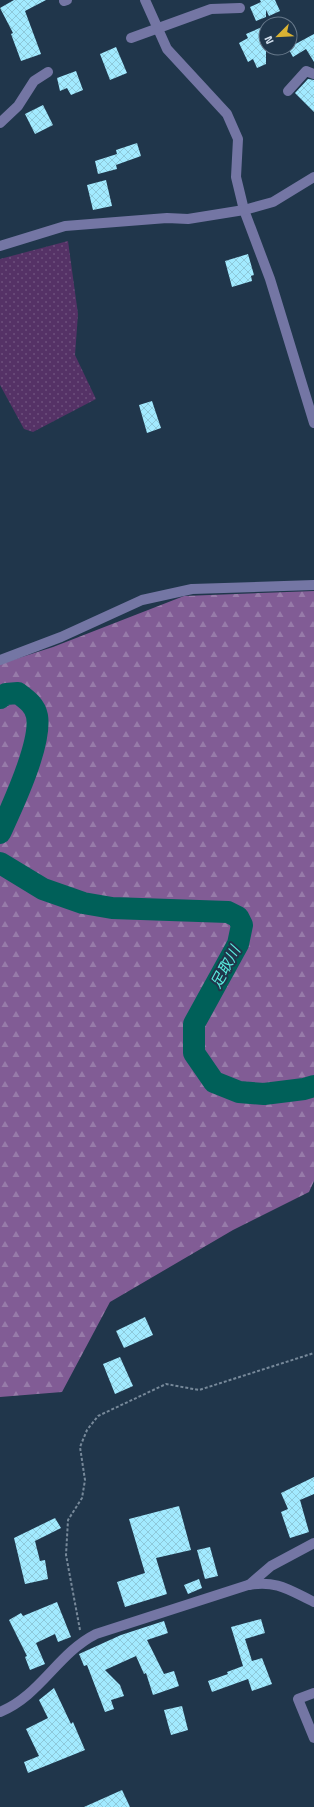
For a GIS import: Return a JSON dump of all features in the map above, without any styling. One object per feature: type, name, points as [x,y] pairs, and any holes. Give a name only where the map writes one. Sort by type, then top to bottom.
[{"type":"street","points":[[145,0],[156,28],[167,50],[227,114],[238,140],[236,177],[244,210],[270,279],[314,423]]},
{"type":"street","points":[[131,38],[211,9],[240,8]]},
{"type":"street","points":[[288,91],[306,71],[314,74]]},
{"type":"street","points":[[0,123],[18,106],[34,81],[48,72]]},
{"type":"street","points":[[0,246],[65,226],[167,218],[188,219],[244,210],[273,202],[314,177]]},
{"type":"street","points":[[0,660],[61,637],[142,600],[192,589],[314,585]]},
{"type":"street","points":[[248,1585],[271,1566],[314,1543]]},
{"type":"street","points":[[0,1712],[11,1708],[28,1696],[82,1641],[96,1634],[248,1585],[264,1582],[282,1587],[314,1602]]},
{"type":"street","points":[[314,1693],[298,1699],[314,1738]]},
{"type":"path","points":[[82,1641],[66,1554],[68,1520],[82,1498],[85,1480],[80,1447],[87,1430],[98,1416],[166,1384],[199,1390],[314,1353]]},
{"type":"shaded area","points":[[68,241],[78,314],[75,355],[96,399],[33,432],[24,429],[0,385],[0,259]]},
{"type":"green space","points":[[314,591],[314,1181],[309,1192],[233,1230],[110,1302],[62,1392],[0,1397],[0,664],[53,647],[184,596]]},
{"type":"building","points":[[14,0],[46,0],[25,11],[41,54],[21,61],[11,34],[13,33],[0,8]]},
{"type":"building","points":[[260,0],[275,0],[280,11],[269,16],[266,10],[266,16],[258,16],[258,20],[256,21],[250,7],[261,2]]},
{"type":"building","points":[[258,29],[258,56],[266,56],[266,64],[257,68],[253,59],[248,62],[239,43],[248,38],[246,34]]},
{"type":"building","points":[[314,34],[314,62],[306,49],[298,54],[298,43]]},
{"type":"building","points":[[116,47],[127,73],[110,80],[100,54]]},
{"type":"building","points":[[76,71],[83,90],[71,95],[67,88],[60,91],[57,78]]},
{"type":"building","points":[[308,79],[314,80],[314,112],[295,93]]},
{"type":"building","points":[[43,105],[53,125],[35,134],[25,114]]},
{"type":"building","points":[[137,143],[141,156],[116,165],[117,169],[98,174],[95,161],[117,154],[116,150]]},
{"type":"building","points":[[106,180],[112,206],[93,210],[87,185]]},
{"type":"building","points":[[248,254],[254,275],[251,276],[252,281],[232,287],[225,261]]},
{"type":"building","points":[[152,401],[161,428],[147,433],[139,405]]},
{"type":"building","points":[[145,1317],[153,1335],[124,1348],[116,1331]]},
{"type":"building","points":[[120,1357],[133,1386],[115,1394],[103,1364]]},
{"type":"building","points":[[314,1477],[314,1494],[300,1500],[309,1532],[290,1538],[281,1512],[288,1509],[281,1493]]},
{"type":"building","points":[[179,1506],[191,1550],[156,1558],[167,1594],[125,1607],[117,1582],[145,1573],[129,1519]]},
{"type":"building","points":[[55,1518],[61,1528],[35,1541],[40,1561],[45,1560],[48,1579],[25,1584],[14,1538]]},
{"type":"building","points":[[210,1547],[218,1576],[205,1579],[197,1550]]},
{"type":"building","points":[[199,1579],[202,1588],[188,1594],[184,1585]]},
{"type":"building","points":[[57,1602],[71,1637],[58,1642],[55,1634],[36,1643],[45,1664],[30,1670],[25,1657],[27,1656],[9,1620],[21,1613],[23,1616]]},
{"type":"building","points":[[261,1619],[265,1633],[245,1639],[252,1661],[262,1658],[272,1684],[252,1691],[248,1679],[212,1692],[208,1681],[228,1674],[227,1672],[243,1666],[231,1627]]},
{"type":"building","points":[[164,1621],[168,1633],[147,1640],[164,1674],[174,1671],[179,1686],[153,1695],[146,1673],[144,1674],[136,1656],[105,1670],[120,1685],[124,1696],[111,1700],[114,1709],[105,1712],[87,1665],[84,1666],[79,1654],[121,1635]]},
{"type":"building","points":[[54,1688],[71,1724],[73,1722],[85,1750],[28,1773],[24,1762],[39,1756],[26,1729],[48,1718],[39,1700]]},
{"type":"building","points":[[182,1706],[188,1730],[171,1735],[164,1710]]},
{"type":"building","points":[[122,1790],[130,1807],[84,1807]]},
{"type":"waterway","name":"足取川","points":[[0,698],[6,694],[18,693],[32,705],[37,716],[37,728],[31,758],[12,808],[0,833]]},
{"type":"waterway","name":"足取川","points":[[0,863],[43,889],[83,903],[112,908],[228,912],[238,917],[242,925],[238,944],[194,1024],[194,1053],[214,1082],[239,1092],[264,1094],[304,1089],[314,1086]]}]
